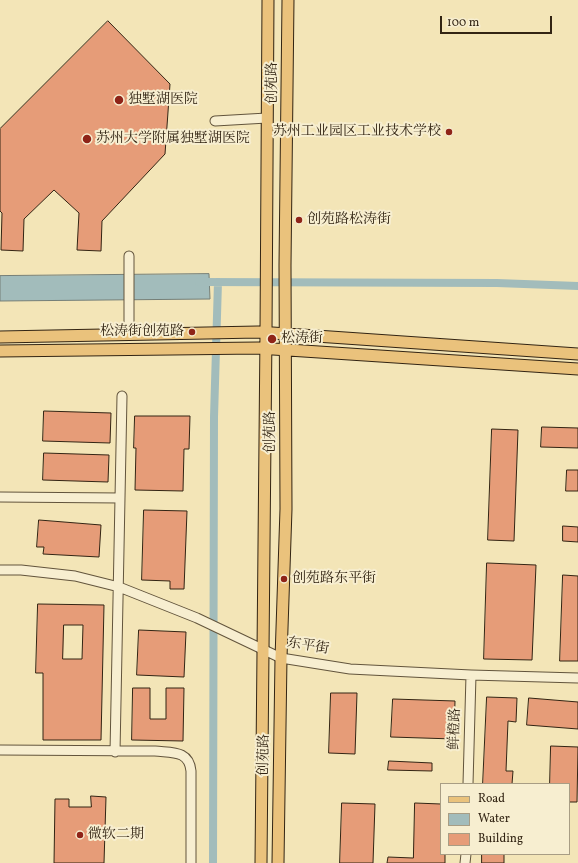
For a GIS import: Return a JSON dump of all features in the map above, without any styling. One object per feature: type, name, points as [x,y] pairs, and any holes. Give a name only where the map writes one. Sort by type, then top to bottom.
[{"type":"main road","name":"创苑路","points":[[260,863],[264,650],[268,0]]},
{"type":"main road","name":"创苑路","points":[[278,863],[281,658],[286,509],[285,265],[288,0]]},
{"type":"main road","points":[[0,337],[266,333],[578,354]]},
{"type":"main road","points":[[0,351],[266,348],[578,369]]},
{"type":"street","points":[[215,121],[267,118]]},
{"type":"street","points":[[129,256],[129,334]]},
{"type":"street","points":[[115,752],[122,396]]},
{"type":"street","points":[[0,497],[120,498]]},
{"type":"street","name":"东平街","points":[[0,570],[21,570],[75,576],[119,587],[197,618],[281,658],[350,669],[471,675],[578,678]]},
{"type":"street","name":"鲜橙路","points":[[468,783],[471,675]]},
{"type":"street","points":[[0,750],[115,752],[155,751],[175,754],[187,758],[190,763],[191,863]]},
{"type":"water","points":[[209,274],[210,299],[0,301],[0,276]]},
{"type":"building","points":[[108,21],[170,84],[165,154],[102,221],[101,251],[77,250],[79,213],[54,190],[24,219],[23,251],[1,250],[2,213],[0,211],[0,129]]},
{"type":"building","points":[[44,411],[111,413],[110,443],[43,441]]},
{"type":"building","points":[[135,416],[190,416],[189,449],[184,449],[183,491],[135,490]]},
{"type":"building","points":[[542,427],[578,428],[578,448],[541,447]]},
{"type":"building","points":[[492,429],[518,430],[514,541],[488,540]]},
{"type":"building","points":[[44,453],[109,455],[108,482],[43,480]]},
{"type":"building","points":[[567,470],[578,470],[578,491],[566,491]]},
{"type":"building","points":[[144,510],[187,511],[184,589],[170,589],[170,581],[142,580]]},
{"type":"building","points":[[39,520],[101,525],[99,557],[43,554],[44,547],[37,547]]},
{"type":"building","points":[[563,526],[578,527],[578,542],[563,541]]},
{"type":"building","points":[[487,563],[536,565],[532,660],[484,659]]},
{"type":"building","points":[[563,575],[578,576],[578,661],[560,661]]},
{"type":"building","points":[[38,604],[104,605],[101,740],[43,740],[43,673],[36,673]],"holes":[[[64,625],[83,625],[82,659],[63,659]]]},
{"type":"building","points":[[139,630],[186,632],[184,677],[137,675]]},
{"type":"building","points":[[133,688],[150,688],[150,719],[166,719],[166,688],[184,688],[183,741],[132,740]]},
{"type":"building","points":[[331,693],[357,693],[355,754],[329,753]]},
{"type":"building","points":[[487,697],[517,698],[516,722],[508,721],[506,771],[513,771],[512,783],[483,783]]},
{"type":"building","points":[[529,698],[578,702],[578,729],[527,725]]},
{"type":"building","points":[[393,699],[455,701],[454,739],[391,737]]},
{"type":"building","points":[[551,746],[578,747],[577,802],[570,802],[570,783],[550,783]]},
{"type":"building","points":[[389,761],[432,763],[432,771],[388,770]]},
{"type":"building","name":"微软二期","points":[[91,796],[106,797],[104,863],[54,863],[55,799],[69,799],[69,807],[91,807]]},
{"type":"building","points":[[342,803],[375,804],[373,863],[340,863]]},
{"type":"building","points":[[415,803],[440,804],[440,855],[445,855],[445,863],[387,863],[388,857],[413,858]]},
{"type":"building","points":[[482,855],[504,855],[504,863],[482,863]]},
{"type":"waterway","points":[[199,282],[497,283],[578,286]]},
{"type":"waterway","points":[[213,863],[214,417],[218,282]]},
{"type":"place","name":"独墅湖医院","points":[[119,100]]},
{"type":"place","name":"苏州工业园区工业技术学校","points":[[449,132]]},
{"type":"place","name":"苏州大学附属独墅湖医院","points":[[87,139]]},
{"type":"place","name":"创苑路松涛街","points":[[299,220]]},
{"type":"place","name":"松涛街创苑路","points":[[192,332]]},
{"type":"place","name":"松涛街","points":[[272,339]]},
{"type":"place","name":"创苑路东平街","points":[[284,579]]},
{"type":"place","name":"微软二期","points":[[80,835]]}]
